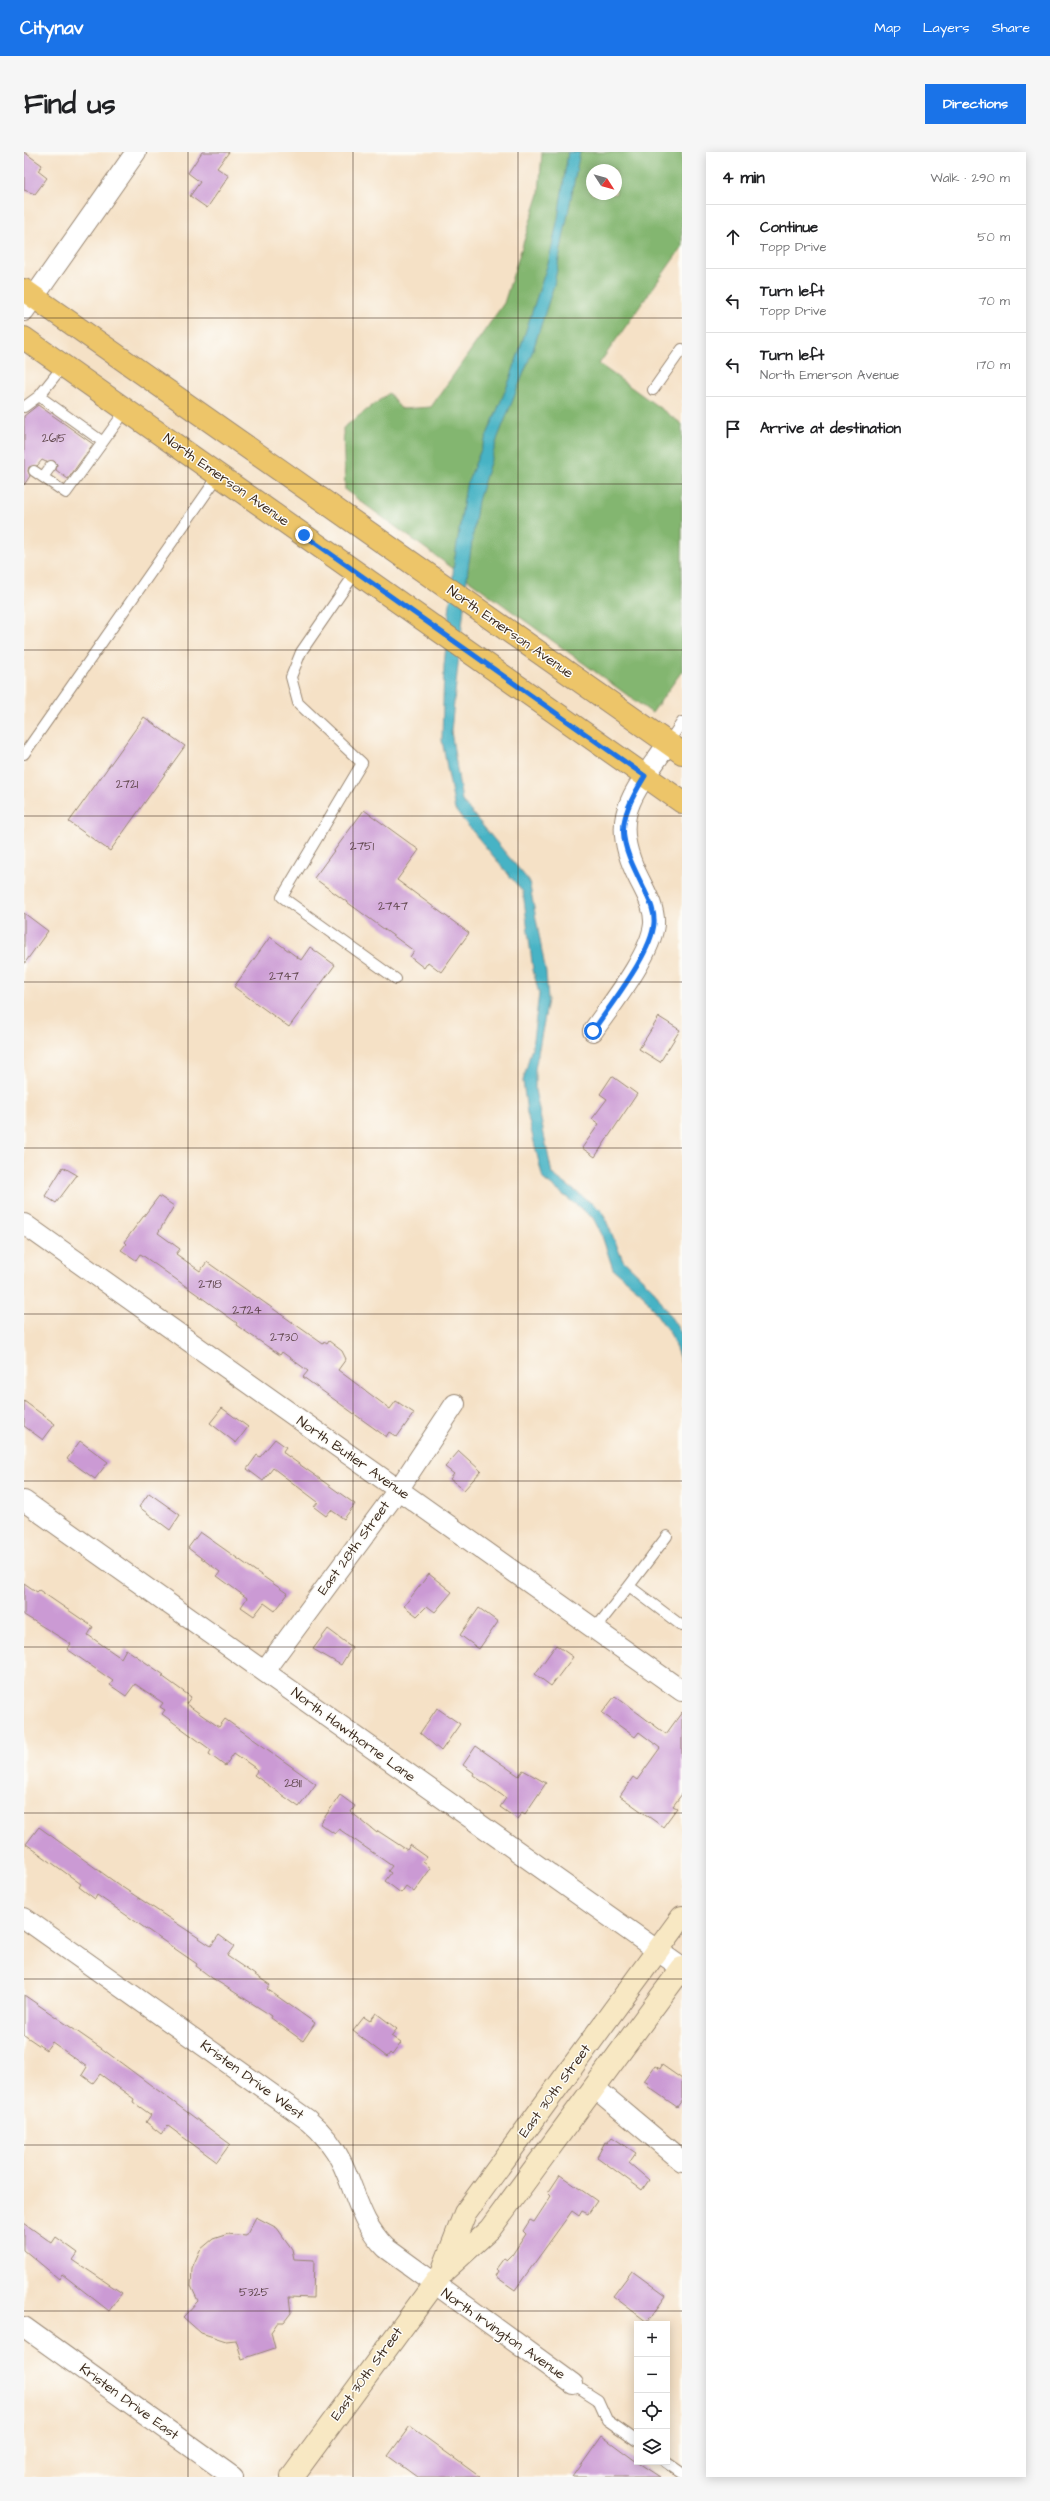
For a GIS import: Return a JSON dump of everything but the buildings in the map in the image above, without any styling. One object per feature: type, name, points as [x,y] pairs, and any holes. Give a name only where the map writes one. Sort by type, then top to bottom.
[{"type":"main road","name":"North Emerson Avenue","points":[[27,299],[424,572],[675,748]]},
{"type":"main road","name":"North Emerson Avenue","points":[[24,338],[682,802]]},
{"type":"main road","name":"East 30th Street","points":[[438,2278],[465,2213],[682,1917]]},
{"type":"main road","name":"East 30th Street","points":[[292,2477],[438,2278],[490,2229],[682,1968]]},
{"type":"street","points":[[27,299],[136,152]]},
{"type":"street","points":[[593,1031],[644,953],[652,934],[654,924],[652,906],[631,864],[624,843],[623,829],[629,803],[645,776],[675,748]]},
{"type":"street","name":"North Butler Avenue","points":[[24,1224],[682,1691]]},
{"type":"street","name":"East 28th Street","points":[[264,1671],[398,1490],[455,1404]]},
{"type":"street","name":"North Hawthorne Lane","points":[[24,1501],[682,1968]]},
{"type":"street","name":"Kristen Drive West","points":[[24,1918],[313,2125],[330,2142],[342,2163],[360,2211],[371,2231],[391,2253],[438,2278]]},
{"type":"street","points":[[595,2088],[682,2161]]},
{"type":"street","name":"North Irvington Avenue","points":[[438,2278],[573,2384]]},
{"type":"street","name":"Kristen Drive East","points":[[24,2327],[233,2477]]},
{"type":"lane","points":[[653,390],[682,349]]},
{"type":"lane","points":[[24,407],[39,396],[64,366]]},
{"type":"lane","points":[[39,396],[54,412],[103,442]]},
{"type":"lane","points":[[34,471],[66,493],[126,410]]},
{"type":"lane","points":[[43,477],[51,466]]},
{"type":"lane","points":[[24,754],[219,475]]},
{"type":"lane","points":[[356,572],[301,652],[291,677],[298,703],[362,763],[282,897],[396,979]]},
{"type":"lane","points":[[675,748],[682,722]]},
{"type":"lane","points":[[595,1630],[667,1536]]},
{"type":"lane","points":[[628,1586],[682,1626]]},
{"type":"lane","points":[[573,2384],[598,2400],[607,2420],[634,2439]]},
{"type":"lane","points":[[670,2465],[682,2473]]},
{"type":"green space","points":[[542,152],[682,152],[682,247],[599,364],[682,424],[682,671],[652,713],[345,490],[343,428],[389,393],[401,409],[431,407],[504,303],[539,194]]},
{"type":"water","points":[[568,152],[580,152],[554,285],[533,350],[498,437],[478,501],[468,569],[451,731],[462,801],[529,881],[546,973],[548,1000],[535,1069],[535,1090],[552,1174],[602,1211],[623,1260],[653,1289],[681,1333],[682,1365],[671,1335],[641,1292],[613,1269],[601,1233],[593,1218],[543,1179],[527,1113],[523,1081],[532,1047],[539,994],[533,970],[523,892],[455,810],[442,740],[444,666],[454,563],[466,486],[510,379],[549,260],[558,218]]},
{"type":"route","points":[[304,535],[645,776],[632,797],[624,815],[623,829],[624,843],[631,864],[652,906],[654,924],[652,934],[644,953],[593,1031]]}]
